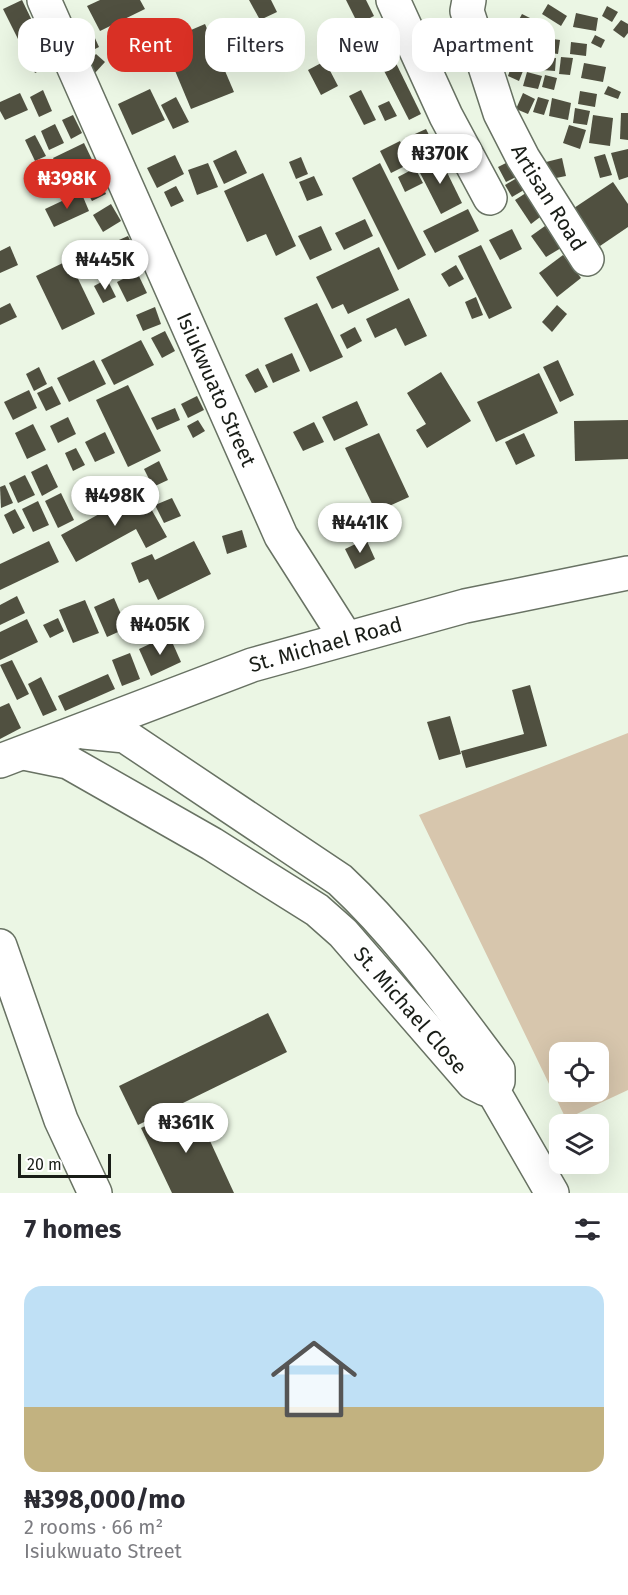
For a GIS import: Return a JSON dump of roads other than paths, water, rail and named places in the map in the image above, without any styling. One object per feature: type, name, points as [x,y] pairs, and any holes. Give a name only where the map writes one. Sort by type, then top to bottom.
[{"type":"street","name":"Isiukwuato Street","points":[[44,0],[281,536],[346,638]]},
{"type":"street","points":[[393,0],[446,116],[483,184],[518,149]]},
{"type":"street","name":"Artisan Road","points":[[469,0],[467,11],[476,44],[500,113],[518,149],[587,259]]},
{"type":"street","name":"St. Michael Road","points":[[12,757],[252,665],[465,606],[628,573]]},
{"type":"street","name":"St. Michael Close","points":[[12,757],[68,762],[212,844],[317,910],[343,933],[473,1083],[485,1089],[492,1089],[498,1081],[498,1070],[419,964],[371,909],[340,880],[125,736],[79,731]]},
{"type":"street","points":[[0,946],[61,1120],[94,1193]]},
{"type":"street","points":[[492,1089],[552,1193]]}]
